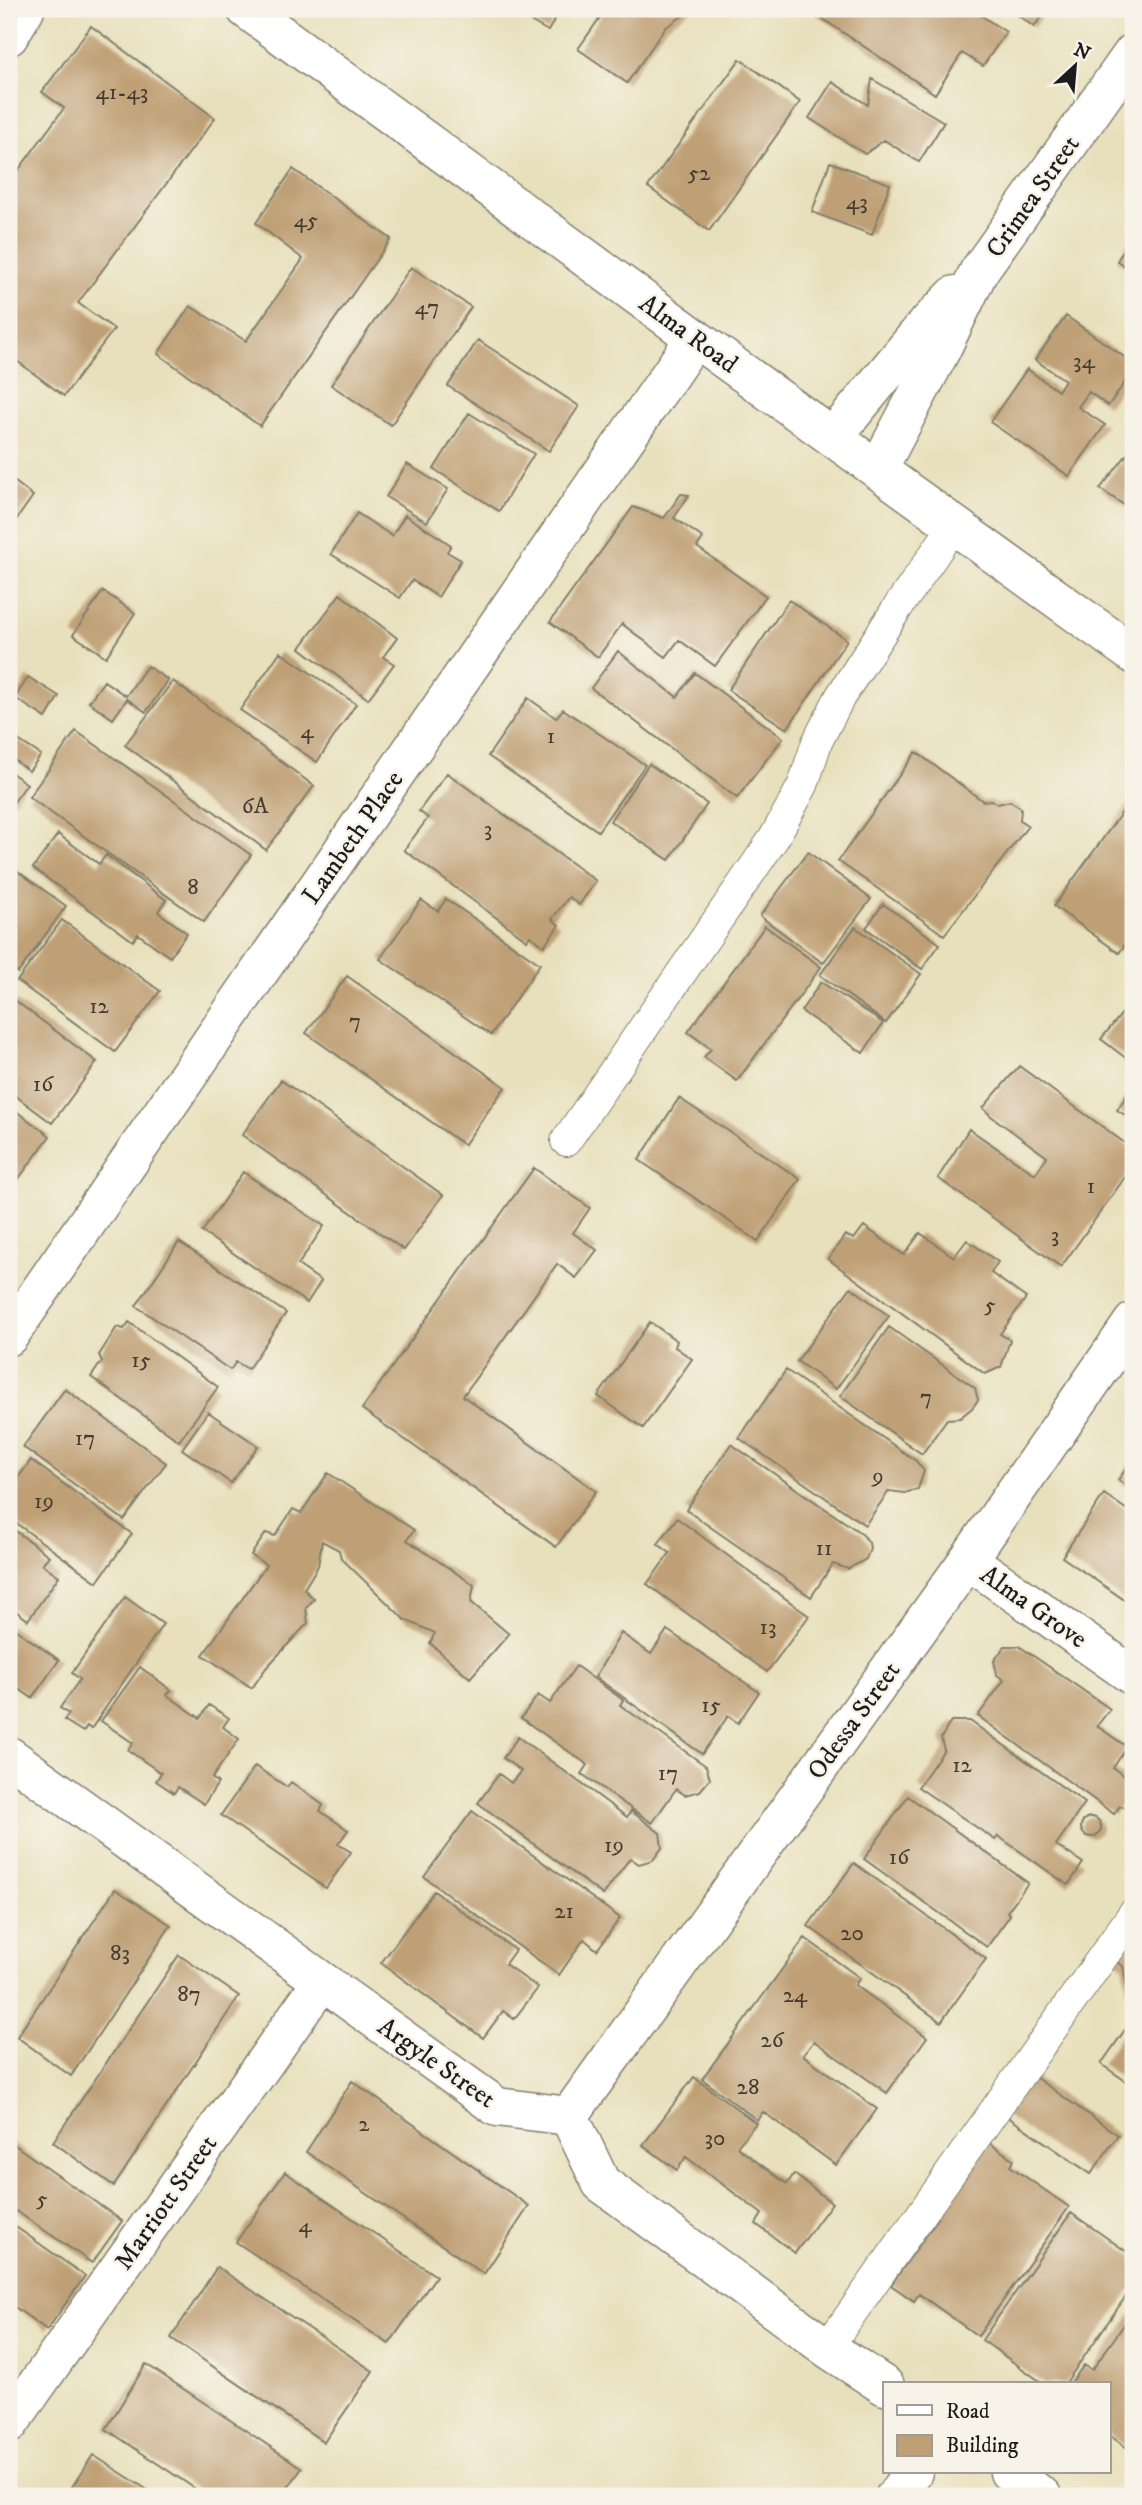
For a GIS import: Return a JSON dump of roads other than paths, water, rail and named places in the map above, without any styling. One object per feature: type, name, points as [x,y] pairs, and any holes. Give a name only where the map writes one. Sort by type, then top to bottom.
[{"type":"street","points":[[9,36],[25,9]]},
{"type":"street","name":"Alma Road","points":[[246,9],[832,438],[1133,654]]},
{"type":"street","name":"Crimea Street","points":[[832,438],[923,328],[979,271],[1133,53]]},
{"type":"street","name":"Crimea Street","points":[[878,470],[979,271]]},
{"type":"street","name":"Lambeth Place","points":[[9,1336],[695,338]]},
{"type":"street","name":"Odessa Street","points":[[569,2116],[968,1560],[1133,1322]]},
{"type":"street","name":"Alma Grove","points":[[968,1560],[1133,1676]]},
{"type":"street","name":"Argyle Street","points":[[9,1756],[497,2108],[569,2116]]},
{"type":"street","name":"Marriott Street","points":[[9,2424],[322,1981]]},
{"type":"street","points":[[569,2116],[601,2183],[827,2348],[883,2385]]},
{"type":"street","points":[[895,2496],[912,2474]]},
{"type":"street","points":[[1012,2474],[1042,2496]]},
{"type":"lane","points":[[566,1141],[774,838],[803,785],[817,742],[840,697],[955,524]]},
{"type":"lane","points":[[827,2348],[1133,1914]]}]
